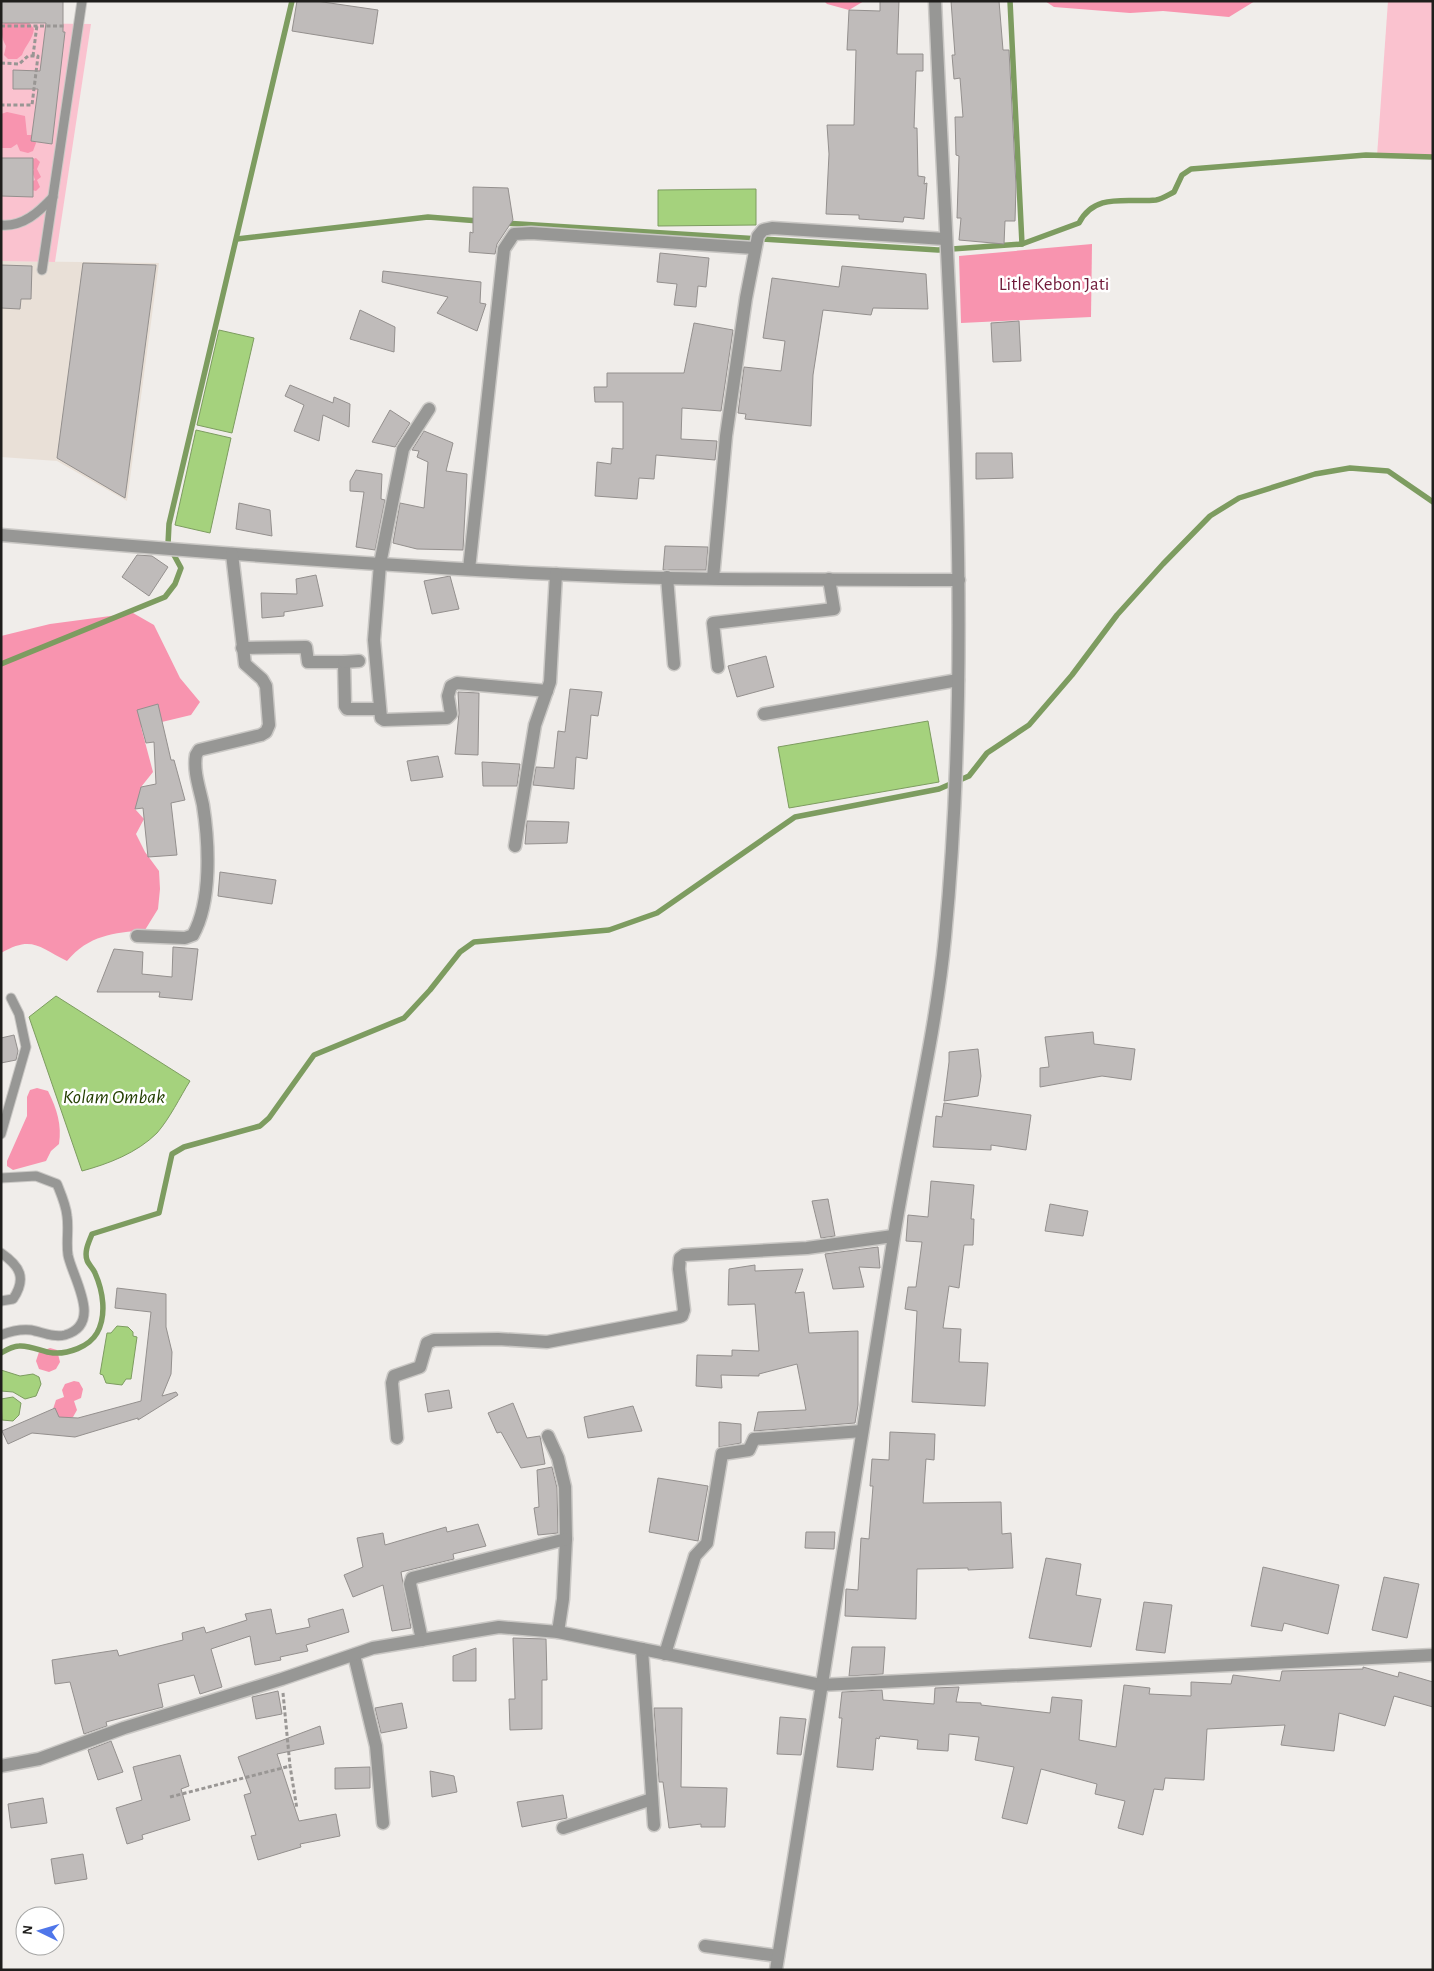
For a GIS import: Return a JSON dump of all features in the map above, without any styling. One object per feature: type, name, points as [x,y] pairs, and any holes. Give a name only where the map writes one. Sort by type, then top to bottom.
[{"type":"street","points":[[776,1970],[893,1236],[936,1009],[945,939],[957,771],[959,580],[958,491],[945,247],[935,1]]},
{"type":"street","points":[[713,578],[726,436],[756,243],[762,230],[772,228],[945,247]]},
{"type":"street","points":[[469,569],[504,249],[514,234],[531,233],[756,243]]},
{"type":"street","points":[[429,409],[403,449],[380,564],[374,640],[381,718],[384,720],[447,718],[451,714],[448,696],[451,686],[457,683],[547,691]]},
{"type":"street","points":[[1,535],[232,554],[556,574],[713,578],[959,580]]},
{"type":"street","points":[[137,936],[185,938],[193,935],[197,928],[208,867],[204,815],[196,755],[199,750],[261,735],[266,732],[269,725],[266,686],[262,679],[244,664],[232,554]]},
{"type":"street","points":[[515,846],[536,725],[550,682],[556,574]]},
{"type":"street","points":[[667,577],[674,664]]},
{"type":"street","points":[[718,667],[713,622],[834,609],[829,579]]},
{"type":"street","points":[[242,648],[306,647],[308,662],[360,661]]},
{"type":"street","points":[[344,662],[345,706],[347,709],[379,710]]},
{"type":"street","points":[[764,714],[958,680]]},
{"type":"street","points":[[397,1438],[392,1382],[394,1376],[420,1366],[427,1343],[434,1340],[498,1339],[546,1342],[679,1317],[684,1313],[678,1269],[680,1258],[684,1255],[807,1248],[893,1236]]},
{"type":"street","points":[[665,1654],[695,1556],[707,1543],[722,1454],[749,1450],[754,1440],[862,1431]]},
{"type":"street","points":[[548,1436],[563,1472],[566,1539],[563,1599],[558,1632]]},
{"type":"street","points":[[422,1640],[410,1584],[412,1578],[566,1539]]},
{"type":"street","points":[[1,1766],[39,1759],[124,1728],[282,1679],[373,1648],[499,1627],[558,1632],[821,1685],[1433,1655]]},
{"type":"street","points":[[642,1649],[654,1826]]},
{"type":"street","points":[[354,1655],[376,1746],[384,1823]]},
{"type":"street","points":[[563,1828],[652,1799]]},
{"type":"street","points":[[705,1946],[778,1956]]},
{"type":"lane","points":[[42,270],[82,1]]},
{"type":"lane","points":[[1,226],[11,226],[23,221],[39,212],[53,197]]},
{"type":"lane","points":[[1,1134],[26,1047],[18,1014],[11,998]]},
{"type":"lane","points":[[1,1178],[36,1176],[57,1184],[67,1217],[68,1254],[73,1272],[81,1288],[84,1303],[83,1317],[76,1329],[64,1335],[50,1335],[30,1330],[13,1331],[1,1335]]},
{"type":"lane","points":[[1,1253],[15,1262],[20,1277],[20,1288],[13,1299],[1,1301]]},
{"type":"path","points":[[1,26],[78,27]]},
{"type":"path","points":[[33,56],[38,26]]},
{"type":"path","points":[[1,63],[19,64],[25,58],[38,56],[32,105],[1,105]]},
{"type":"path","points":[[282,1679],[290,1766],[298,1809]]},
{"type":"path","points":[[170,1797],[290,1766]]},
{"type":"shaded area","points":[[1388,1],[1433,1],[1433,157],[1377,156]]},
{"type":"shaded area","points":[[1,23],[91,24],[55,262],[1,261]]},
{"type":"shaded area","points":[[1,261],[159,263],[127,501],[57,461],[1,457]]},
{"type":"green space","points":[[824,1],[864,1],[849,10],[827,4]]},
{"type":"green space","points":[[1045,1],[1255,1],[1229,17],[1163,11],[1130,13],[1054,7]]},
{"type":"green space","points":[[4,21],[28,21],[34,29],[22,55],[17,59],[8,59],[4,55],[6,46],[2,37],[2,31]]},
{"type":"green space","points":[[7,112],[25,116],[27,135],[32,135],[36,143],[33,151],[28,153],[20,151],[17,144],[11,148],[1,148],[1,114]]},
{"type":"green space","points":[[36,158],[40,162],[37,169],[41,177],[37,180],[40,187],[36,191],[32,190],[31,182],[35,180],[32,168],[33,159]]},
{"type":"green space","name":"Litle Kebon Jati","points":[[1092,244],[1091,317],[961,323],[959,256]]},
{"type":"green space","points":[[133,613],[154,625],[180,678],[200,702],[191,715],[141,727],[153,772],[141,787],[152,799],[135,809],[144,819],[136,834],[145,852],[159,871],[158,909],[145,930],[122,932],[102,937],[75,952],[67,961],[42,948],[28,944],[20,945],[1,953],[1,636],[50,624]]},
{"type":"green space","points":[[37,1088],[48,1091],[54,1104],[59,1124],[59,1144],[51,1151],[46,1161],[13,1170],[7,1166],[7,1161],[27,1116],[27,1097],[30,1090]]},
{"type":"green space","points":[[50,1348],[57,1350],[60,1362],[56,1369],[49,1372],[39,1369],[36,1361],[39,1352]]},
{"type":"green space","points":[[74,1381],[79,1382],[83,1389],[81,1398],[74,1401],[77,1410],[73,1417],[66,1420],[56,1417],[53,1409],[56,1400],[64,1397],[62,1390],[65,1384]]},
{"type":"water","points":[[756,189],[756,225],[658,226],[658,190]]},
{"type":"water","points":[[219,330],[254,338],[232,433],[197,425]]},
{"type":"water","points":[[196,430],[231,438],[210,533],[175,525]]},
{"type":"water","points":[[928,721],[939,782],[789,808],[778,747]]},
{"type":"water","name":"Kolam Ombak","points":[[56,996],[190,1081],[166,1121],[149,1140],[122,1157],[82,1171],[29,1017]]},
{"type":"water","points":[[117,1326],[128,1327],[133,1332],[133,1336],[137,1337],[131,1379],[126,1379],[122,1385],[106,1383],[103,1375],[100,1374],[107,1333],[111,1333]]},
{"type":"water","points":[[1,1370],[20,1376],[33,1374],[39,1377],[41,1384],[36,1396],[25,1399],[13,1392],[1,1391]]},
{"type":"water","points":[[13,1397],[21,1403],[19,1415],[13,1421],[2,1420],[1,1399]]},
{"type":"building","points":[[1,1],[63,1],[63,32],[65,32],[52,144],[31,141],[38,89],[13,89],[13,70],[40,71],[46,23],[1,23]]},
{"type":"building","points":[[297,1],[316,1],[378,10],[373,44],[292,31]]},
{"type":"building","points":[[880,1],[899,1],[897,54],[923,54],[923,71],[916,71],[914,128],[917,128],[918,176],[925,177],[924,184],[927,183],[924,219],[904,217],[903,222],[859,219],[859,215],[826,214],[829,154],[827,125],[854,125],[856,50],[847,50],[849,10],[880,11]]},
{"type":"building","points":[[951,1],[999,1],[1003,50],[1009,50],[1016,186],[1015,221],[1005,221],[1004,244],[959,240],[961,218],[957,218],[959,156],[956,155],[955,117],[963,117],[960,78],[954,79],[952,55],[955,55]]},
{"type":"building","points":[[1,158],[33,158],[33,197],[1,196]]},
{"type":"building","points":[[473,187],[508,188],[513,220],[497,244],[495,254],[469,252],[470,232],[473,233]]},
{"type":"building","points":[[660,253],[709,258],[706,287],[698,286],[696,307],[674,305],[677,284],[657,282]]},
{"type":"building","points":[[83,263],[156,265],[125,498],[57,458]]},
{"type":"building","points":[[1,265],[32,266],[31,299],[21,299],[20,309],[1,308]]},
{"type":"building","points":[[842,266],[926,274],[928,309],[873,308],[871,315],[823,310],[813,375],[811,426],[745,419],[746,414],[738,413],[744,367],[781,371],[785,341],[763,338],[772,278],[839,287]]},
{"type":"building","points":[[383,271],[481,282],[480,303],[486,304],[477,331],[437,313],[448,297],[382,282]]},
{"type":"building","points":[[360,310],[395,327],[394,352],[350,339]]},
{"type":"building","points":[[1019,321],[1021,361],[993,362],[991,323]]},
{"type":"building","points":[[694,323],[733,330],[721,411],[682,408],[681,439],[717,441],[715,460],[656,455],[654,479],[639,478],[637,499],[595,496],[597,462],[611,464],[612,448],[623,449],[623,402],[595,402],[594,387],[607,387],[607,373],[684,373]]},
{"type":"building","points":[[290,385],[333,403],[334,397],[350,404],[349,427],[323,415],[319,441],[294,431],[304,405],[285,396]]},
{"type":"building","points":[[390,410],[410,423],[395,447],[372,442]]},
{"type":"building","points":[[424,431],[453,443],[446,471],[467,474],[463,550],[417,549],[393,543],[400,503],[424,508],[428,462],[417,457],[419,451],[412,450]]},
{"type":"building","points":[[976,453],[1012,453],[1013,478],[976,479]]},
{"type":"building","points":[[356,470],[382,474],[381,499],[385,500],[375,550],[356,547],[364,492],[350,491],[350,481]]},
{"type":"building","points":[[239,503],[270,510],[272,536],[236,529]]},
{"type":"building","points":[[665,546],[708,547],[706,570],[663,570]]},
{"type":"building","points":[[137,555],[152,556],[168,567],[149,596],[122,577]]},
{"type":"building","points":[[316,575],[323,606],[284,612],[284,616],[262,618],[261,593],[297,594],[296,579]]},
{"type":"building","points":[[450,576],[459,609],[432,614],[424,581]]},
{"type":"building","points":[[766,656],[774,687],[737,697],[728,666]]},
{"type":"building","points":[[570,689],[602,692],[598,716],[591,715],[587,759],[576,757],[574,789],[533,785],[536,767],[554,768],[558,731],[565,732]]},
{"type":"building","points":[[458,692],[479,693],[478,755],[455,754],[459,713]]},
{"type":"building","points":[[158,704],[171,760],[174,760],[185,800],[171,803],[177,855],[148,857],[143,808],[135,809],[141,787],[156,784],[154,742],[146,743],[137,710]]},
{"type":"building","points":[[438,756],[443,777],[411,781],[407,761]]},
{"type":"building","points":[[482,762],[520,764],[517,786],[483,786]]},
{"type":"building","points":[[527,821],[569,822],[567,843],[525,844]]},
{"type":"building","points":[[220,872],[276,880],[272,904],[218,896]]},
{"type":"building","points":[[173,947],[198,949],[192,1000],[159,997],[160,992],[97,992],[114,949],[143,952],[142,974],[172,977]]},
{"type":"building","points":[[1093,1032],[1094,1044],[1135,1049],[1131,1080],[1102,1076],[1040,1087],[1040,1068],[1049,1067],[1045,1037]]},
{"type":"building","points":[[14,1035],[18,1051],[16,1060],[1,1063],[1,1038]]},
{"type":"building","points":[[978,1049],[981,1076],[978,1096],[944,1101],[949,1052]]},
{"type":"building","points":[[944,1103],[1031,1115],[1026,1150],[991,1145],[991,1150],[933,1147],[936,1116],[942,1117]]},
{"type":"building","points":[[931,1181],[974,1185],[971,1219],[974,1219],[973,1245],[964,1245],[959,1288],[949,1286],[943,1328],[961,1329],[959,1362],[988,1363],[985,1406],[912,1402],[917,1311],[905,1309],[908,1287],[916,1287],[922,1242],[906,1241],[908,1215],[928,1217]]},
{"type":"building","points":[[828,1199],[835,1236],[821,1238],[812,1201]]},
{"type":"building","points":[[1050,1204],[1088,1211],[1083,1236],[1045,1231]]},
{"type":"building","points":[[878,1247],[880,1268],[859,1267],[864,1287],[833,1289],[825,1254]]},
{"type":"building","points":[[755,1265],[755,1271],[803,1269],[795,1293],[804,1292],[809,1333],[858,1331],[858,1405],[855,1423],[754,1431],[758,1412],[806,1410],[797,1364],[759,1374],[759,1376],[721,1375],[722,1388],[696,1386],[697,1355],[732,1356],[732,1350],[759,1351],[755,1304],[728,1305],[729,1269]]},
{"type":"building","points":[[117,1288],[166,1294],[166,1327],[172,1352],[171,1374],[162,1396],[176,1392],[178,1395],[138,1420],[138,1418],[75,1437],[32,1433],[8,1444],[2,1431],[55,1408],[59,1417],[78,1418],[141,1401],[151,1312],[115,1308]]},
{"type":"building","points":[[449,1390],[452,1408],[428,1412],[425,1394]]},
{"type":"building","points":[[513,1403],[527,1438],[540,1436],[545,1464],[521,1468],[501,1432],[497,1433],[488,1413]]},
{"type":"building","points":[[633,1406],[642,1431],[588,1438],[584,1417]]},
{"type":"building","points":[[719,1422],[741,1424],[741,1443],[719,1447]]},
{"type":"building","points":[[890,1432],[935,1434],[934,1460],[926,1459],[923,1503],[1001,1502],[1002,1534],[1011,1533],[1013,1568],[968,1570],[968,1568],[917,1569],[916,1619],[845,1616],[846,1589],[858,1590],[861,1538],[869,1539],[873,1486],[870,1486],[872,1459],[889,1460]]},
{"type":"building","points":[[552,1467],[557,1488],[558,1533],[538,1535],[534,1508],[539,1507],[537,1470]]},
{"type":"building","points":[[658,1478],[708,1486],[698,1541],[649,1532]]},
{"type":"building","points":[[478,1524],[486,1546],[453,1554],[454,1559],[401,1572],[411,1628],[392,1631],[383,1585],[353,1597],[344,1575],[363,1567],[357,1538],[383,1533],[385,1545],[446,1527],[447,1532]]},
{"type":"building","points":[[806,1532],[835,1532],[834,1549],[805,1548]]},
{"type":"building","points":[[1046,1558],[1081,1564],[1076,1595],[1101,1599],[1091,1647],[1029,1638]]},
{"type":"building","points":[[1263,1567],[1339,1585],[1328,1634],[1284,1623],[1282,1631],[1251,1626]]},
{"type":"building","points":[[1384,1577],[1419,1584],[1407,1638],[1372,1630]]},
{"type":"building","points":[[1144,1602],[1172,1605],[1165,1653],[1136,1650]]},
{"type":"building","points":[[271,1609],[276,1634],[310,1627],[308,1619],[343,1609],[349,1632],[306,1645],[308,1651],[280,1657],[281,1660],[255,1665],[250,1636],[211,1649],[222,1687],[200,1694],[194,1675],[158,1684],[163,1707],[106,1722],[107,1726],[84,1734],[70,1682],[55,1684],[52,1660],[117,1650],[119,1656],[183,1640],[182,1633],[204,1627],[206,1633],[247,1620],[245,1614]]},
{"type":"building","points":[[513,1638],[546,1639],[547,1680],[542,1680],[542,1729],[510,1730],[509,1699],[515,1699]]},
{"type":"building","points":[[852,1647],[885,1647],[883,1674],[849,1676]]},
{"type":"building","points":[[476,1648],[476,1681],[453,1681],[453,1656]]},
{"type":"building","points":[[1363,1667],[1398,1677],[1399,1672],[1433,1682],[1433,1707],[1394,1696],[1385,1726],[1339,1713],[1334,1751],[1281,1745],[1285,1725],[1207,1729],[1204,1780],[1165,1778],[1163,1790],[1154,1789],[1143,1835],[1118,1828],[1125,1801],[1095,1794],[1097,1784],[1041,1769],[1027,1824],[1002,1818],[1014,1767],[975,1760],[979,1737],[949,1734],[948,1751],[917,1749],[918,1740],[880,1736],[879,1739],[876,1738],[873,1770],[837,1767],[842,1718],[839,1718],[842,1692],[882,1690],[883,1700],[934,1704],[935,1688],[959,1687],[956,1702],[981,1703],[981,1705],[1050,1713],[1052,1697],[1082,1700],[1079,1740],[1116,1747],[1124,1685],[1150,1688],[1149,1694],[1191,1696],[1191,1682],[1231,1684],[1233,1675],[1280,1681],[1282,1671],[1363,1669]]},
{"type":"building","points":[[278,1691],[282,1714],[256,1719],[252,1697]]},
{"type":"building","points":[[402,1703],[407,1728],[381,1733],[375,1708]]},
{"type":"building","points":[[654,1708],[682,1708],[681,1787],[727,1788],[725,1827],[701,1827],[701,1824],[669,1828],[663,1782],[659,1782]]},
{"type":"building","points":[[780,1717],[806,1719],[801,1755],[777,1754]]},
{"type":"building","points":[[320,1726],[324,1744],[277,1754],[299,1821],[336,1814],[340,1836],[300,1844],[301,1847],[258,1860],[251,1836],[256,1835],[244,1795],[251,1793],[238,1757]]},
{"type":"building","points":[[111,1741],[123,1772],[98,1780],[88,1750]]},
{"type":"building","points":[[180,1755],[189,1786],[181,1789],[190,1820],[142,1835],[143,1839],[127,1844],[116,1808],[142,1800],[133,1767]]},
{"type":"building","points":[[370,1767],[370,1788],[335,1789],[335,1768]]},
{"type":"building","points":[[430,1771],[454,1776],[457,1792],[432,1797]]},
{"type":"building","points":[[563,1795],[567,1818],[522,1827],[517,1802]]},
{"type":"building","points":[[43,1798],[47,1823],[11,1828],[8,1804]]},
{"type":"building","points":[[83,1854],[87,1879],[55,1884],[51,1859]]},
{"type":"waterway","points":[[1,664],[165,597],[175,584],[181,568],[168,544],[169,524],[292,1]]},
{"type":"waterway","points":[[1010,1],[1022,244]]},
{"type":"waterway","points":[[505,223],[938,250],[1022,244],[1079,223],[1086,213],[1103,203],[1163,198],[1174,192],[1182,175],[1191,169],[1366,155],[1433,157]]},
{"type":"waterway","points":[[237,239],[428,217],[479,221]]},
{"type":"waterway","points":[[1,1353],[12,1347],[19,1346],[53,1353],[65,1352],[78,1349],[89,1342],[97,1333],[103,1311],[100,1287],[86,1257],[87,1247],[92,1234],[159,1213],[172,1154],[184,1147],[260,1126],[269,1118],[314,1055],[404,1018],[430,990],[460,952],[474,942],[609,930],[657,913],[795,817],[939,789],[969,776],[987,753],[1029,725],[1072,675],[1117,615],[1163,564],[1210,516],[1239,498],[1315,474],[1350,468],[1388,471],[1433,502]]}]
